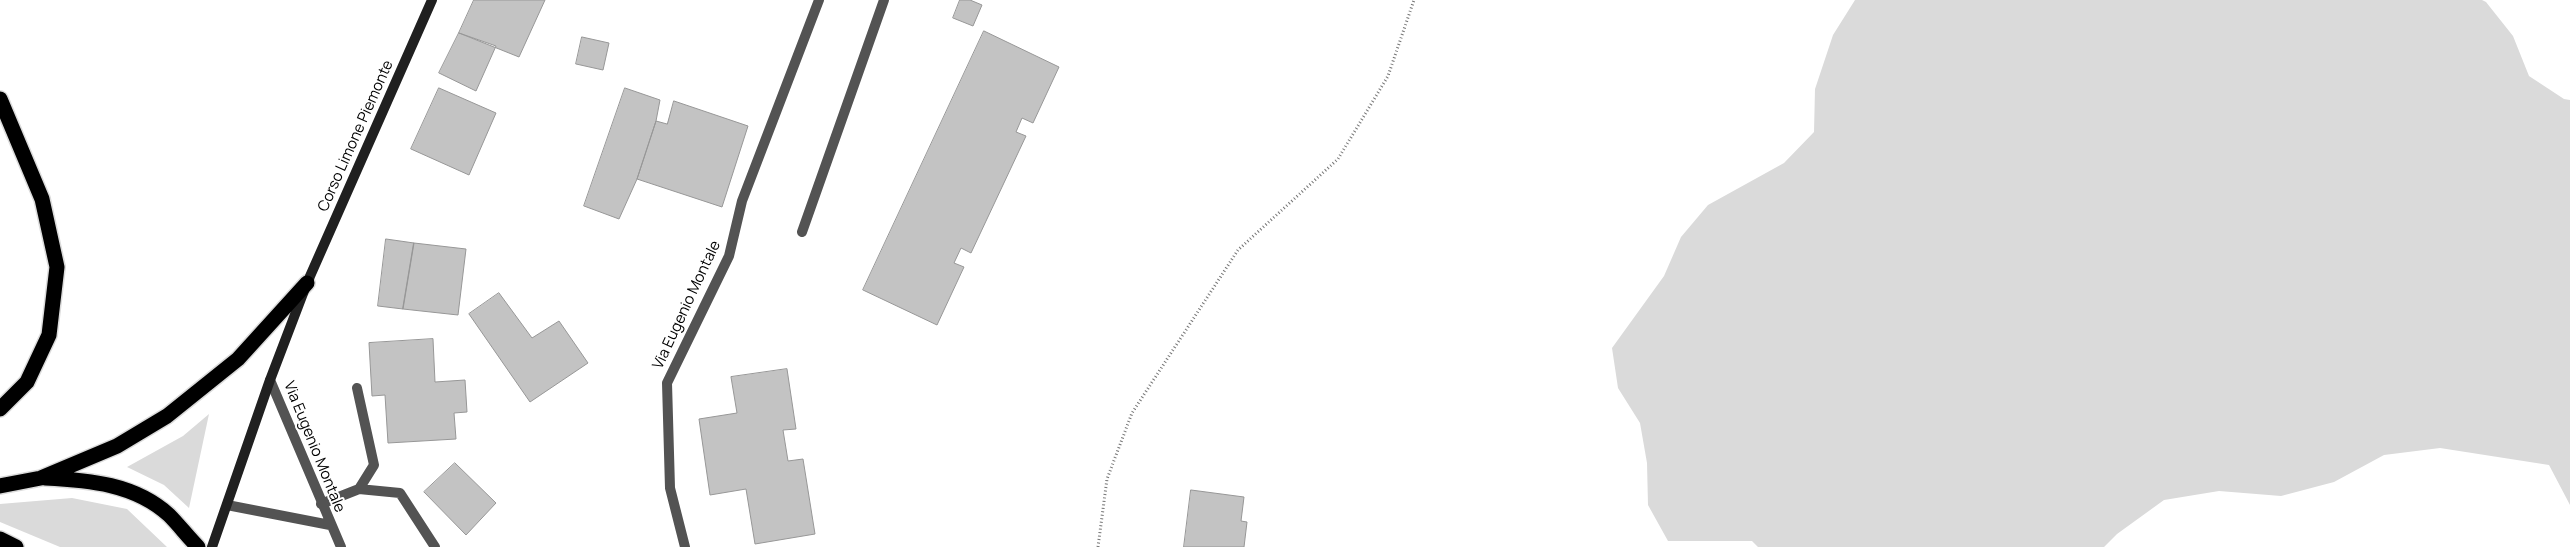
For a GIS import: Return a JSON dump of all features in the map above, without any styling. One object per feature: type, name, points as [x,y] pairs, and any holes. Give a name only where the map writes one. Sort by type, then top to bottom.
[{"type":"highway","points":[[0,99],[42,199],[57,267],[49,335],[27,382],[0,409]]},
{"type":"highway","points":[[0,486],[41,478],[117,446],[167,416],[238,359],[307,283]]},
{"type":"highway","points":[[41,478],[89,480],[132,491],[168,514],[198,547]]},
{"type":"highway","points":[[0,539],[16,547]]},
{"type":"main road","name":"Corso Limone Piemonte","points":[[212,547],[270,380],[307,283],[432,0]]},
{"type":"street","name":"Via Eugenio Montale","points":[[684,547],[670,488],[667,384],[729,256],[742,201],[819,0]]},
{"type":"street","points":[[802,232],[884,0]]},
{"type":"street","name":"Via Eugenio Montale","points":[[270,380],[330,526],[341,547]]},
{"type":"street","points":[[357,388],[374,465],[359,489]]},
{"type":"street","points":[[321,504],[359,489],[400,493],[435,547]]},
{"type":"street","name":"Via Eugenio Montale","points":[[227,505],[330,526]]},
{"type":"path","points":[[1098,547],[1107,479],[1132,413],[1238,250],[1338,159],[1388,76],[1414,0]]},
{"type":"shaded area","points":[[1855,0],[2482,0],[2486,2],[2513,36],[2529,76],[2564,99],[2570,100],[2570,505],[2549,465],[2440,448],[2384,455],[2334,482],[2281,496],[2219,491],[2164,500],[2117,534],[2104,547],[1758,547],[1752,541],[1668,541],[1648,505],[1647,463],[1640,423],[1618,388],[1612,348],[1664,276],[1681,237],[1708,205],[1784,163],[1814,132],[1815,89],[1833,35]]},
{"type":"shaded area","points":[[209,414],[189,508],[164,485],[127,467],[183,436]]},
{"type":"shaded area","points":[[72,498],[127,509],[167,547],[60,547],[0,522],[0,504]]},
{"type":"building","points":[[474,0],[545,0],[519,57],[459,33]]},
{"type":"building","points":[[960,0],[970,0],[982,5],[973,26],[953,18]]},
{"type":"building","points":[[984,31],[1059,67],[1033,123],[1022,118],[1016,132],[1026,136],[971,253],[961,248],[954,263],[964,267],[937,325],[863,290]]},
{"type":"building","points":[[459,33],[496,46],[476,91],[439,73]]},
{"type":"building","points":[[582,37],[609,43],[603,70],[576,64]]},
{"type":"building","points":[[439,88],[496,113],[469,175],[411,149]]},
{"type":"building","points":[[625,88],[660,100],[656,121],[637,179],[619,219],[584,206]]},
{"type":"building","points":[[674,101],[748,126],[722,207],[637,179],[656,121],[667,124]]},
{"type":"building","points":[[386,239],[414,243],[403,309],[378,306]]},
{"type":"building","points":[[414,243],[466,249],[458,315],[403,309]]},
{"type":"building","points":[[499,293],[532,338],[559,321],[588,363],[530,402],[469,314]]},
{"type":"building","points":[[433,339],[435,382],[465,380],[467,412],[454,413],[456,439],[388,443],[385,395],[372,396],[369,343]]},
{"type":"building","points":[[787,369],[796,429],[783,430],[788,461],[803,459],[815,534],[755,544],[746,489],[710,495],[699,419],[737,413],[731,377]]},
{"type":"building","points":[[455,463],[496,503],[466,535],[424,492]]},
{"type":"building","points":[[1191,490],[1244,497],[1241,521],[1247,522],[1244,547],[1184,547]]}]
